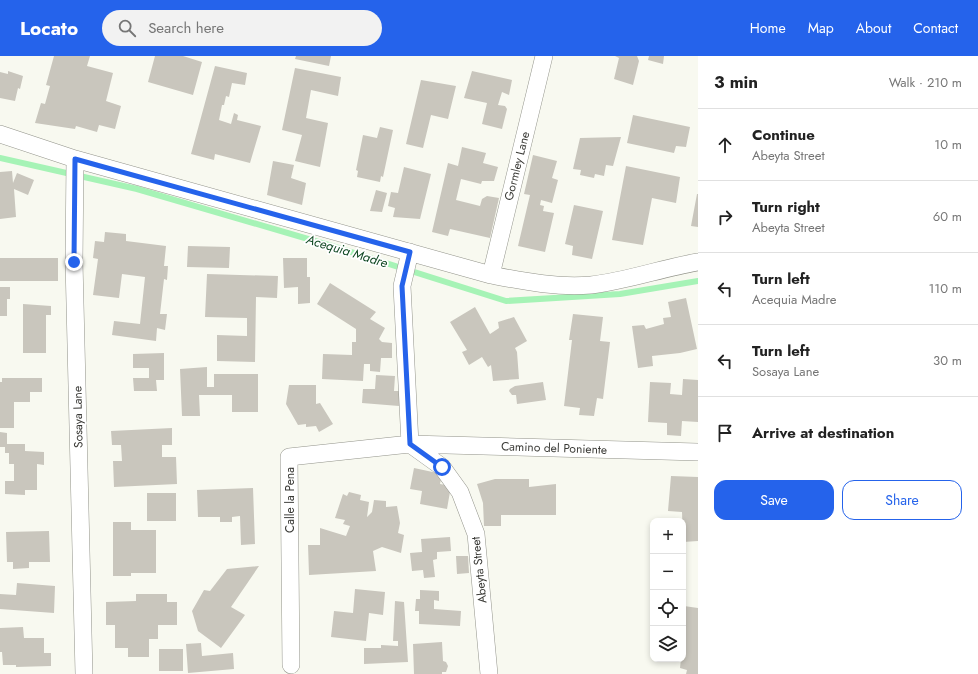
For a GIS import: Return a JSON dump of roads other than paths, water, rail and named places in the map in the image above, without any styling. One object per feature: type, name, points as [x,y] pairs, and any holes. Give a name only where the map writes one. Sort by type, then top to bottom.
[{"type":"street","name":"Gormley Lane","points":[[491,275],[544,56]]},
{"type":"street","points":[[0,134],[75,159],[491,275],[534,283],[590,285],[620,280],[698,262]]},
{"type":"street","name":"Sosaya Lane","points":[[75,159],[74,262],[84,674]]},
{"type":"street","points":[[410,252],[402,286],[410,444]]},
{"type":"street","name":"Camino del Poniente","points":[[410,444],[698,452]]},
{"type":"street","name":"Calle la Pena","points":[[291,665],[289,456],[410,444]]},
{"type":"street","name":"Abeyta Street","points":[[410,444],[442,467],[460,492],[476,534],[489,674]]},
{"type":"waterway","name":"Acequia Madre","points":[[0,158],[137,189],[332,246],[506,301],[620,294],[698,281]]}]
